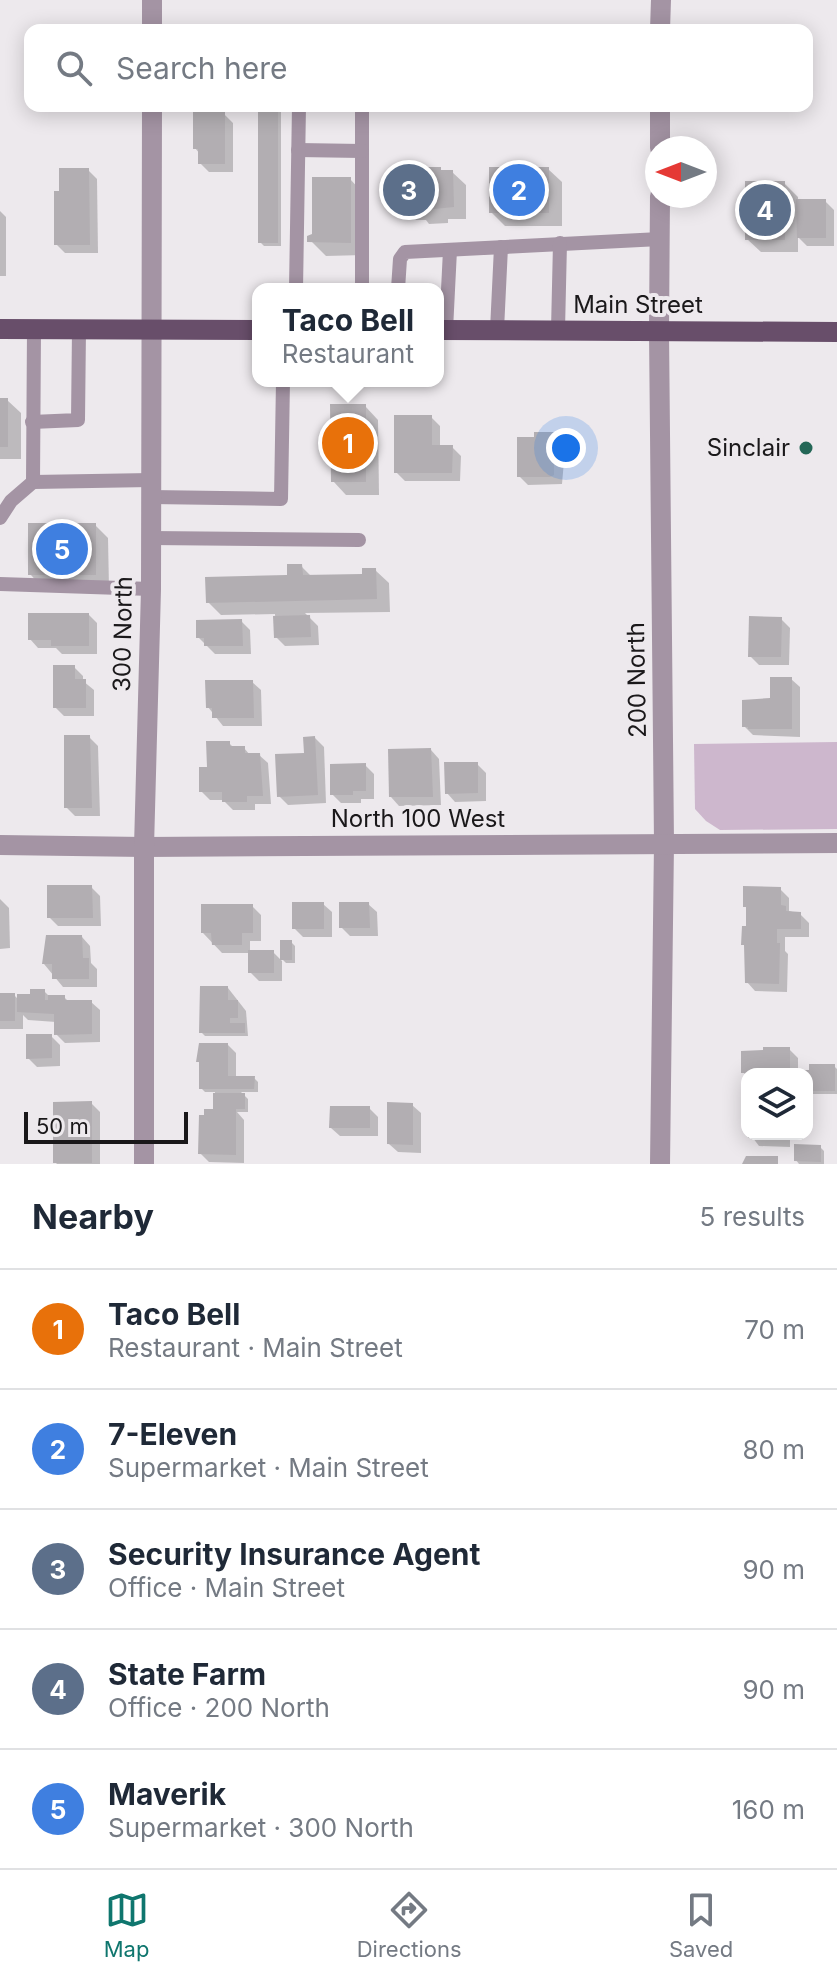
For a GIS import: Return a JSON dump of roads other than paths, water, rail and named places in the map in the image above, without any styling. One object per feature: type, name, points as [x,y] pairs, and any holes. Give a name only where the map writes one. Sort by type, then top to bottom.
[{"type":"main road","points":[[0,329],[252,330]]},
{"type":"main road","name":"Main Street","points":[[444,330],[837,332]]},
{"type":"street","points":[[152,0],[152,24]]},
{"type":"street","points":[[660,24],[661,0]]},
{"type":"street","name":"300 North","points":[[144,1164],[144,847],[151,589],[152,112]]},
{"type":"street","points":[[660,112],[660,136]]},
{"type":"street","name":"200 North","points":[[660,208],[664,843],[660,1164]]},
{"type":"street","name":"North 100 West","points":[[0,845],[837,843]]},
{"type":"lane","points":[[296,283],[299,112]]},
{"type":"lane","points":[[362,112],[362,283]]},
{"type":"lane","points":[[298,150],[362,151]]},
{"type":"lane","points":[[398,283],[400,259],[405,252],[660,239]]},
{"type":"lane","points":[[558,330],[560,243]]},
{"type":"lane","points":[[497,330],[501,247]]},
{"type":"lane","points":[[444,310],[450,250]]},
{"type":"lane","points":[[33,482],[34,329]]},
{"type":"lane","points":[[32,422],[78,420],[79,329]]},
{"type":"lane","points":[[0,518],[11,501],[33,482],[281,499],[283,387]]},
{"type":"lane","points":[[151,538],[359,540]]},
{"type":"lane","points":[[0,584],[151,589]]},
{"type":"place","name":"Security Insurance Agent","points":[[409,190]]},
{"type":"place","name":"7-Eleven","points":[[519,190]]},
{"type":"place","name":"State Farm","points":[[765,210]]},
{"type":"place","name":"Taco Bell","points":[[348,443]]},
{"type":"place","name":"Sinclair","points":[[806,448]]},
{"type":"place","name":"Maverik","points":[[62,549]]}]
